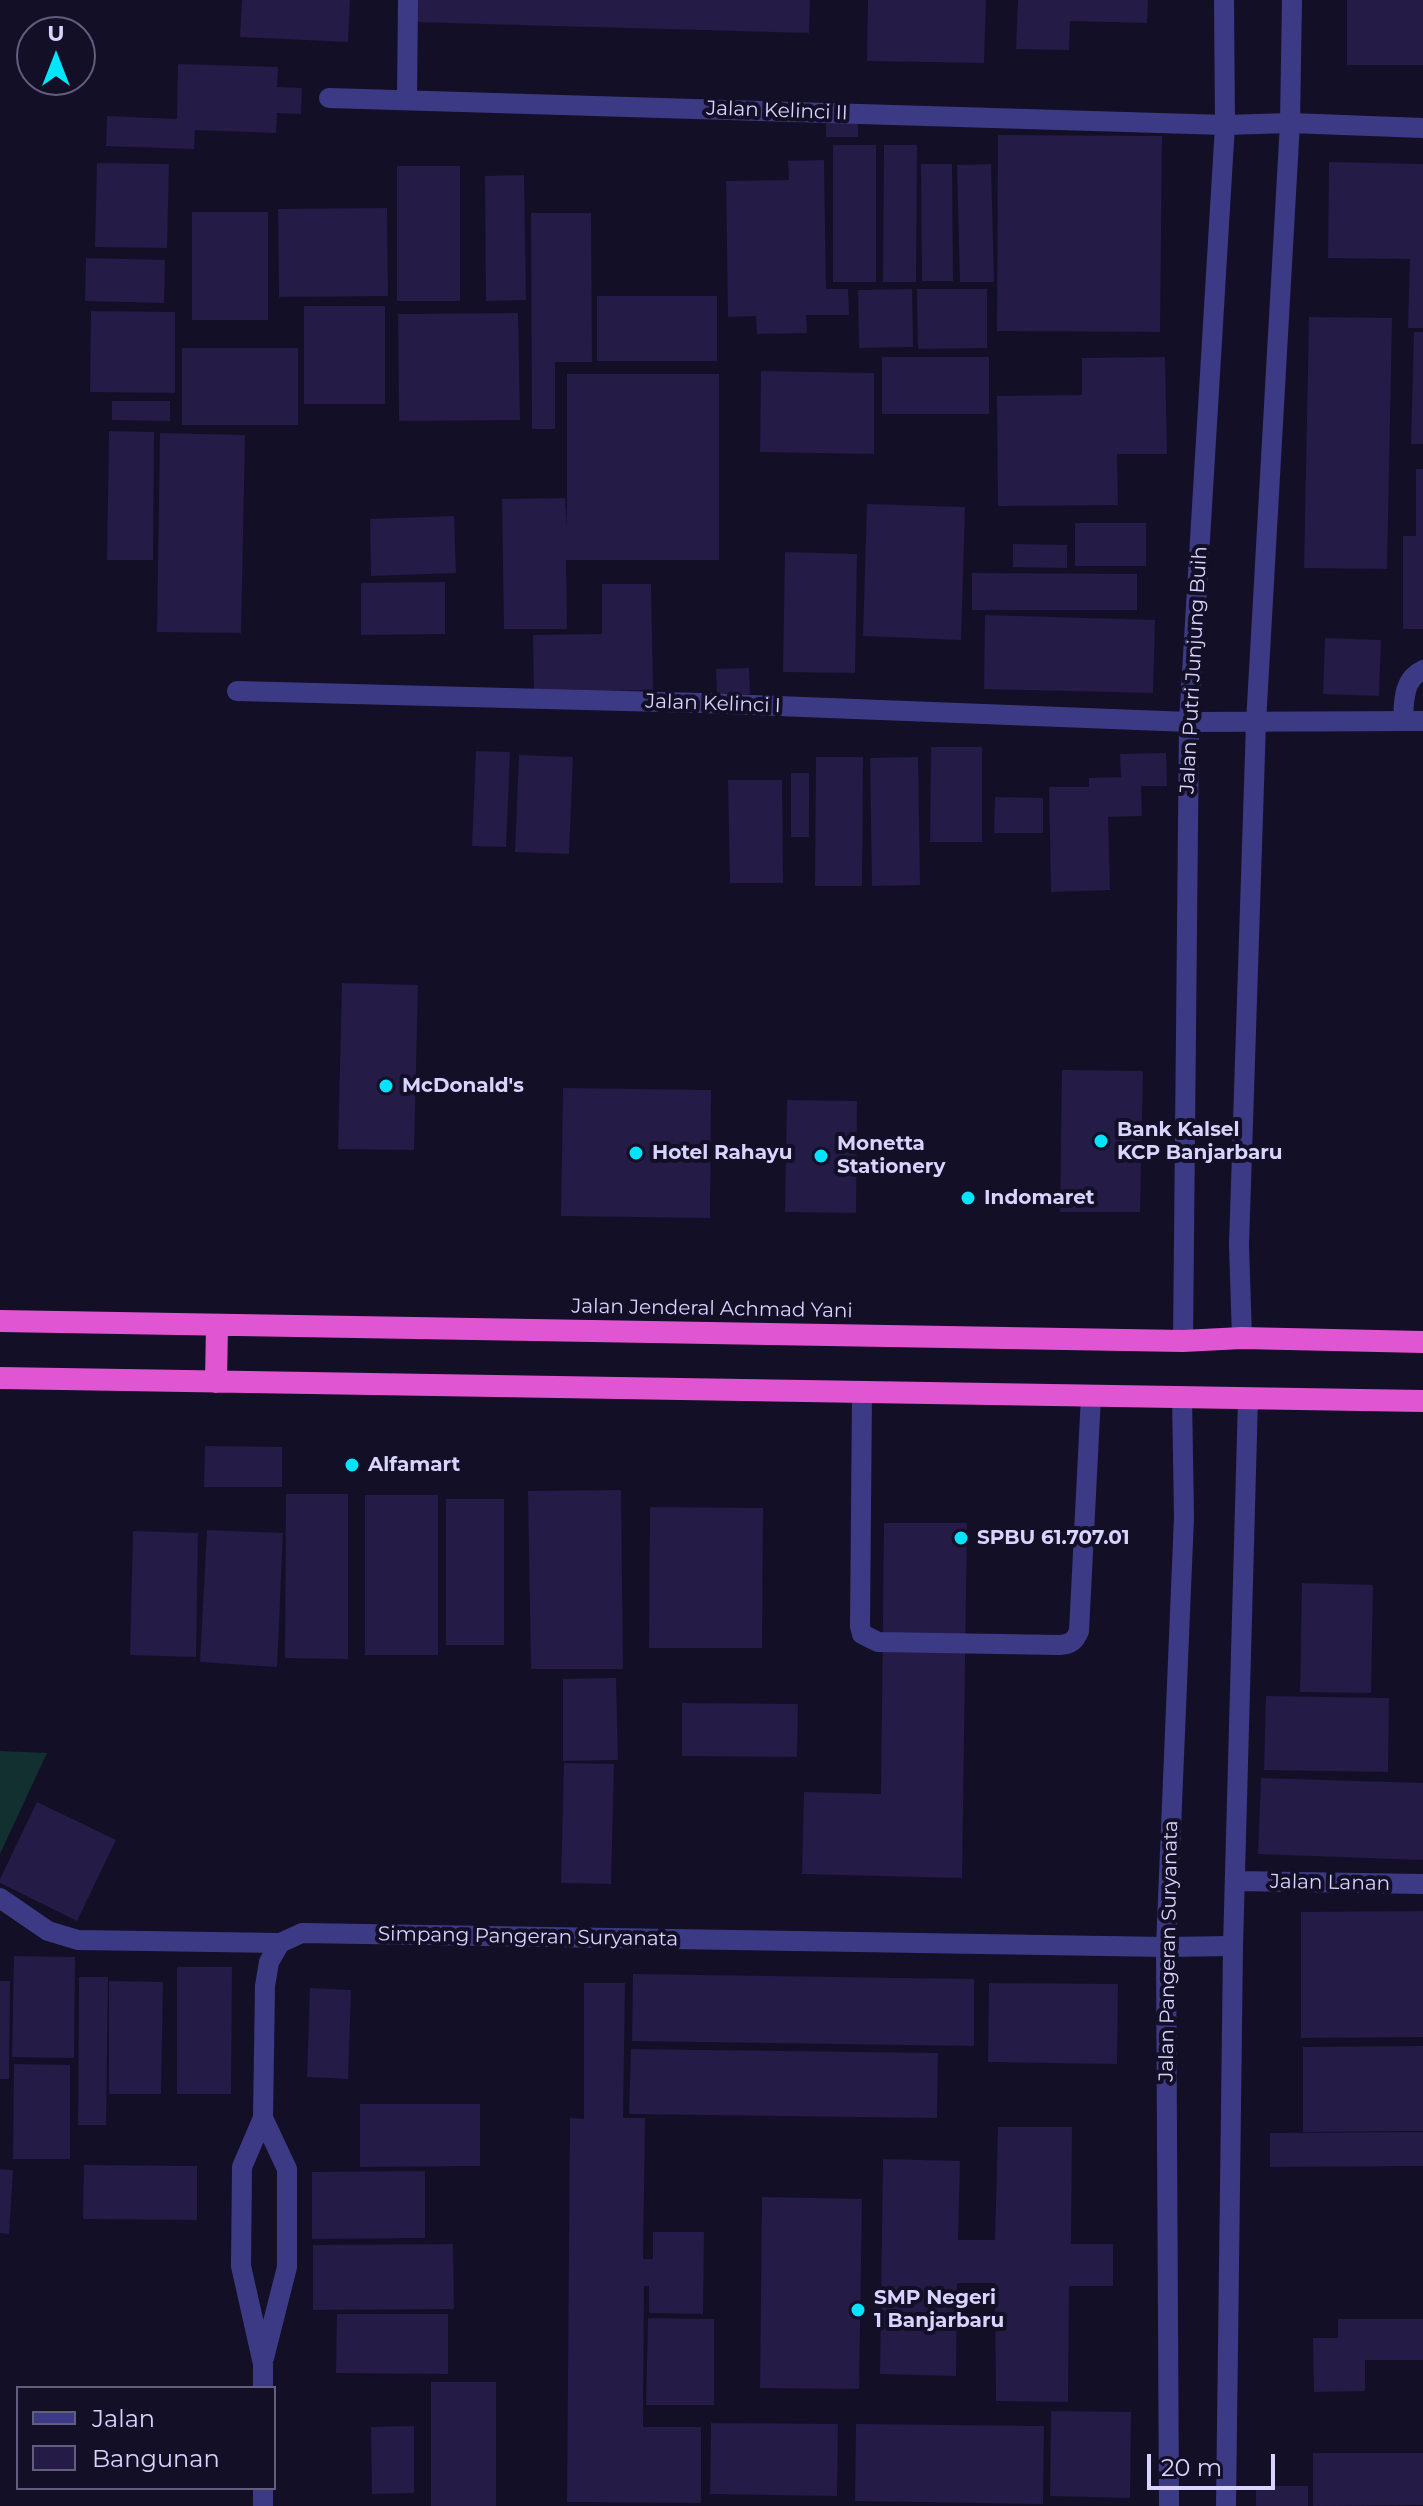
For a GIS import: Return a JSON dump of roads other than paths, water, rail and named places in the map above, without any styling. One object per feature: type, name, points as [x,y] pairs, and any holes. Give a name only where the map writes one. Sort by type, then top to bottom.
[{"type":"highway","name":"Jalan Jenderal Achmad Yani","points":[[0,1321],[1183,1341],[1242,1338],[1423,1342]]},
{"type":"highway","points":[[216,1382],[217,1325]]},
{"type":"highway","points":[[0,1378],[1423,1401]]},
{"type":"street","points":[[407,99],[408,0]]},
{"type":"street","name":"Jalan Putri Junjung Buih","points":[[1183,1341],[1189,722],[1225,125],[1224,0]]},
{"type":"street","points":[[1242,1338],[1239,1245],[1256,723],[1290,123],[1292,0]]},
{"type":"street","name":"Jalan Kelinci II","points":[[329,98],[1225,125],[1290,123],[1423,128]]},
{"type":"street","points":[[1413,721],[1405,690],[1416,673],[1423,670]]},
{"type":"street","name":"Jalan Kelinci I","points":[[237,691],[701,703],[1189,722],[1413,721]]},
{"type":"street","points":[[862,1393],[862,1634],[878,1642],[1060,1645],[1076,1639],[1079,1631],[1091,1396]]},
{"type":"street","name":"Jalan Pangeran Suryanata","points":[[1169,2506],[1166,1947],[1184,1517],[1182,1396]]},
{"type":"street","points":[[1226,2506],[1233,1946],[1248,1398]]},
{"type":"street","name":"Jalan Lanan","points":[[1236,1881],[1423,1884]]},
{"type":"street","name":"Simpang Pangeran Suryanata","points":[[0,1898],[48,1931],[78,1940],[280,1943],[302,1933],[1233,1946]]},
{"type":"street","points":[[263,2386],[263,2364],[241,2266],[242,2167],[263,2118],[265,1986],[269,1962],[280,1943]]},
{"type":"street","points":[[263,2118],[287,2169],[287,2267],[263,2364]]},
{"type":"place","name":"McDonald's","points":[[386,1086]]},
{"type":"place","name":"Bank Kalsel KCP Banjarbaru","points":[[1101,1141]]},
{"type":"place","name":"Hotel Rahayu","points":[[636,1153]]},
{"type":"place","name":"Monetta Stationery","points":[[821,1156]]},
{"type":"place","name":"Indomaret","points":[[968,1198]]},
{"type":"place","name":"Alfamart","points":[[352,1465]]},
{"type":"place","name":"SPBU 61.707.01","points":[[961,1538]]},
{"type":"place","name":"SMP Negeri 1 Banjarbaru","points":[[858,2310]]}]
